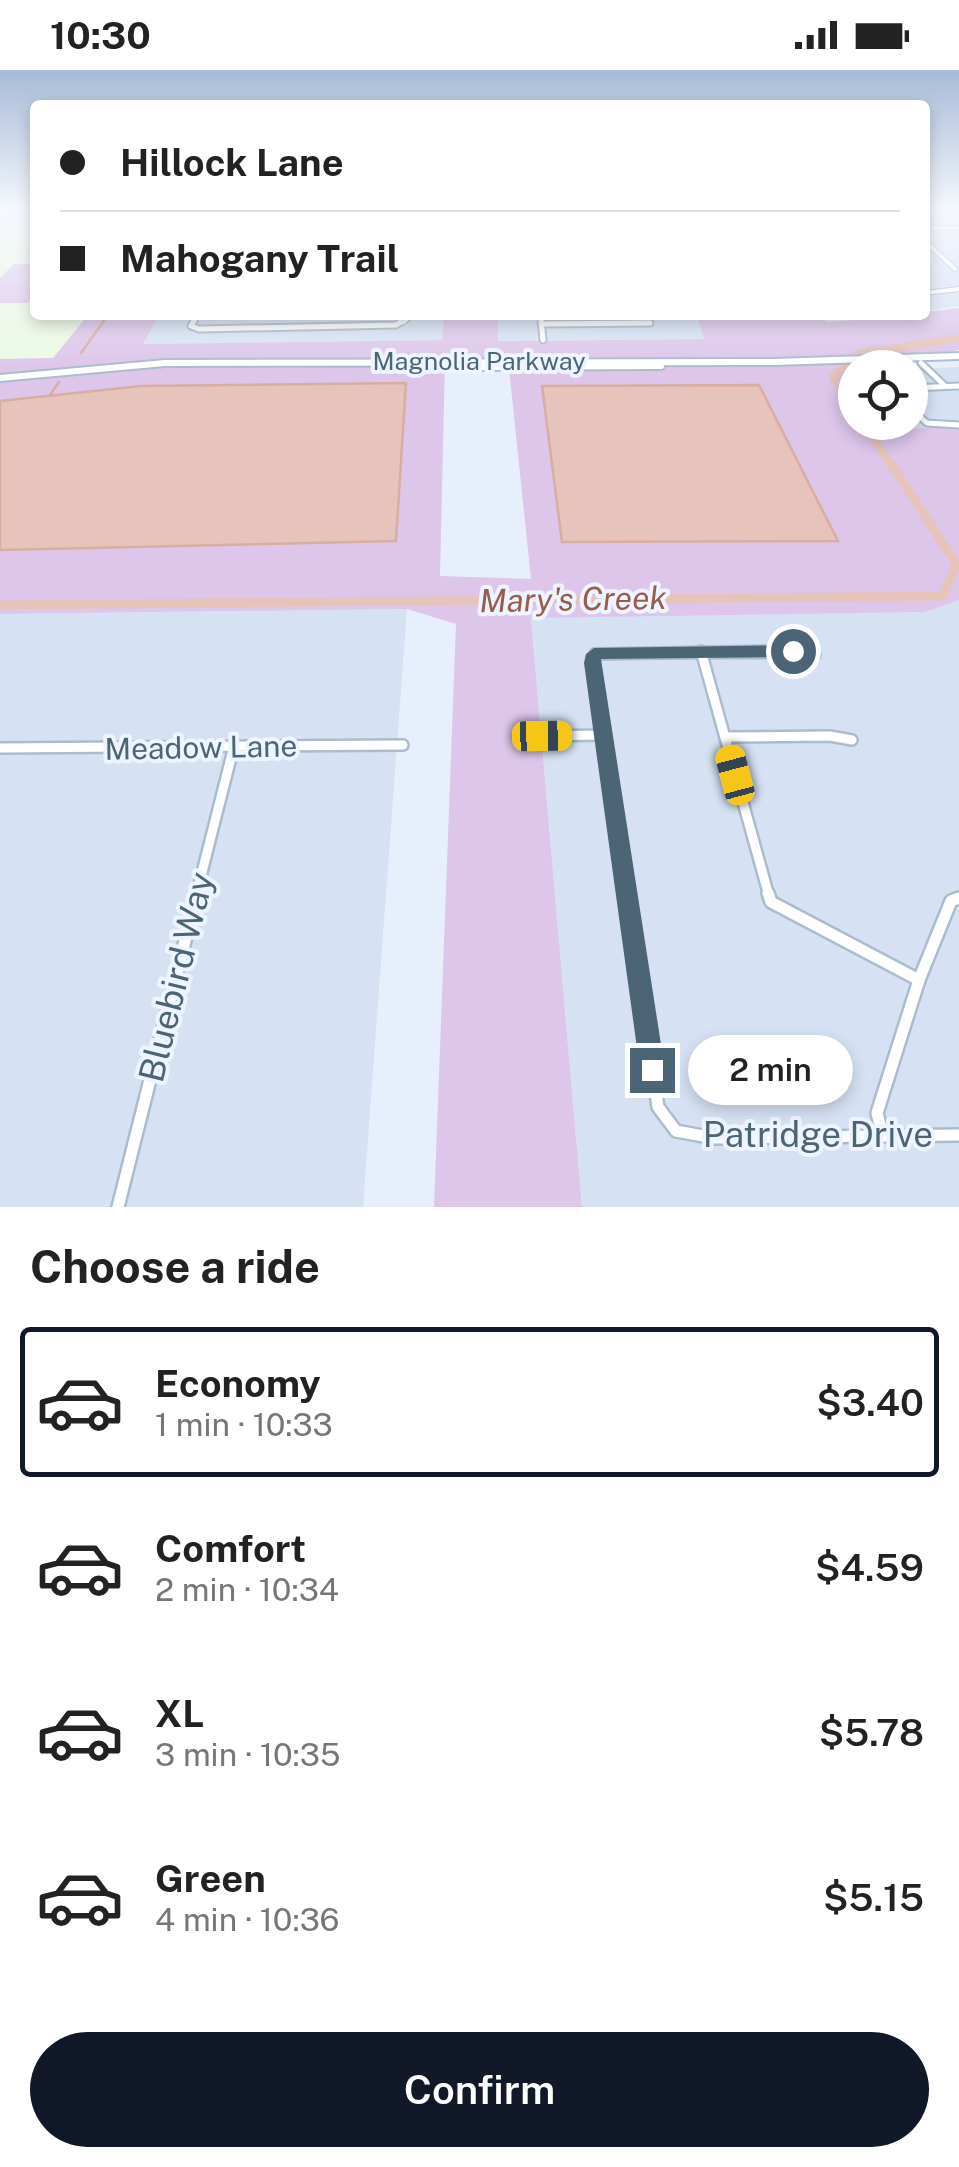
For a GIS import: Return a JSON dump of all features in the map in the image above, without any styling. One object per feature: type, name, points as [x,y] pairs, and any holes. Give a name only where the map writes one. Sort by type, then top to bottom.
[{"type":"street","points":[[948,262],[956,269]]},
{"type":"street","points":[[930,292],[959,289]]},
{"type":"street","points":[[195,320],[192,327],[399,324],[406,320]]},
{"type":"street","points":[[541,320],[544,340]]},
{"type":"street","points":[[541,324],[650,323]]},
{"type":"street","name":"Magnolia Parkway","points":[[928,360],[959,358]]},
{"type":"street","name":"Magnolia Parkway","points":[[928,362],[959,358]]},
{"type":"street","name":"Magnolia Parkway","points":[[1,380],[151,366],[838,363]]},
{"type":"street","points":[[928,370],[945,386]]},
{"type":"street","points":[[928,387],[959,386]]},
{"type":"street","points":[[928,423],[959,425]]},
{"type":"street","points":[[542,736],[603,734],[594,654],[793,651],[815,655]]},
{"type":"street","points":[[701,652],[771,902],[919,980]]},
{"type":"street","name":"Patridge Drive","points":[[603,734],[658,1107],[676,1132],[714,1138],[959,1135]]},
{"type":"street","points":[[725,737],[830,736],[852,740]]},
{"type":"street","name":"Meadow Lane","points":[[0,748],[403,745]]},
{"type":"street","name":"Bluebird Way","points":[[118,1207],[234,746]]},
{"type":"street","points":[[882,1136],[878,1113],[919,980],[944,914],[951,901],[959,898]]},
{"type":"shaded area","points":[[0,262],[30,262],[30,320],[84,320],[53,358],[0,359]]},
{"type":"shaded area","points":[[930,262],[959,262],[959,306],[930,310]]},
{"type":"shaded area","points":[[14,264],[30,264],[30,301],[0,303],[0,278]]},
{"type":"shaded area","points":[[959,308],[959,350],[928,355],[928,350],[838,350],[838,440],[928,440],[928,428],[959,426],[959,600],[925,612],[531,618],[582,1207],[434,1207],[456,624],[407,609],[0,614],[0,359],[53,358],[84,320],[156,320],[143,344],[442,340],[444,320],[497,320],[498,341],[704,339],[698,320],[930,320],[930,311]],"holes":[[[445,359],[508,359],[531,579],[440,576]]]},
{"type":"shaded area","points":[[156,320],[444,320],[443,340],[141,344]]},
{"type":"shaded area","points":[[497,320],[699,320],[705,339],[498,341]]},
{"type":"shaded area","points":[[959,367],[959,426],[928,428],[928,368]]},
{"type":"shaded area","points":[[406,383],[396,541],[0,550],[0,401],[141,386]]},
{"type":"shaded area","points":[[759,385],[838,541],[562,542],[542,386]]},
{"type":"shaded area","points":[[959,600],[959,1207],[582,1207],[531,617],[925,612]]},
{"type":"shaded area","points":[[407,609],[363,1207],[0,1207],[0,614]]},
{"type":"waterway","points":[[81,353],[104,320]]},
{"type":"waterway","name":"Mary's Creek","points":[[883,350],[959,338]]},
{"type":"waterway","name":"Mary's Creek","points":[[838,372],[833,377],[838,384]]},
{"type":"waterway","points":[[50,395],[59,382]]},
{"type":"waterway","name":"Mary's Creek","points":[[875,440],[892,467]]},
{"type":"waterway","name":"Mary's Creek","points":[[0,605],[942,596],[957,565],[891,464]]},
{"type":"route","points":[[652,1070],[592,663],[594,654],[793,651]]}]
